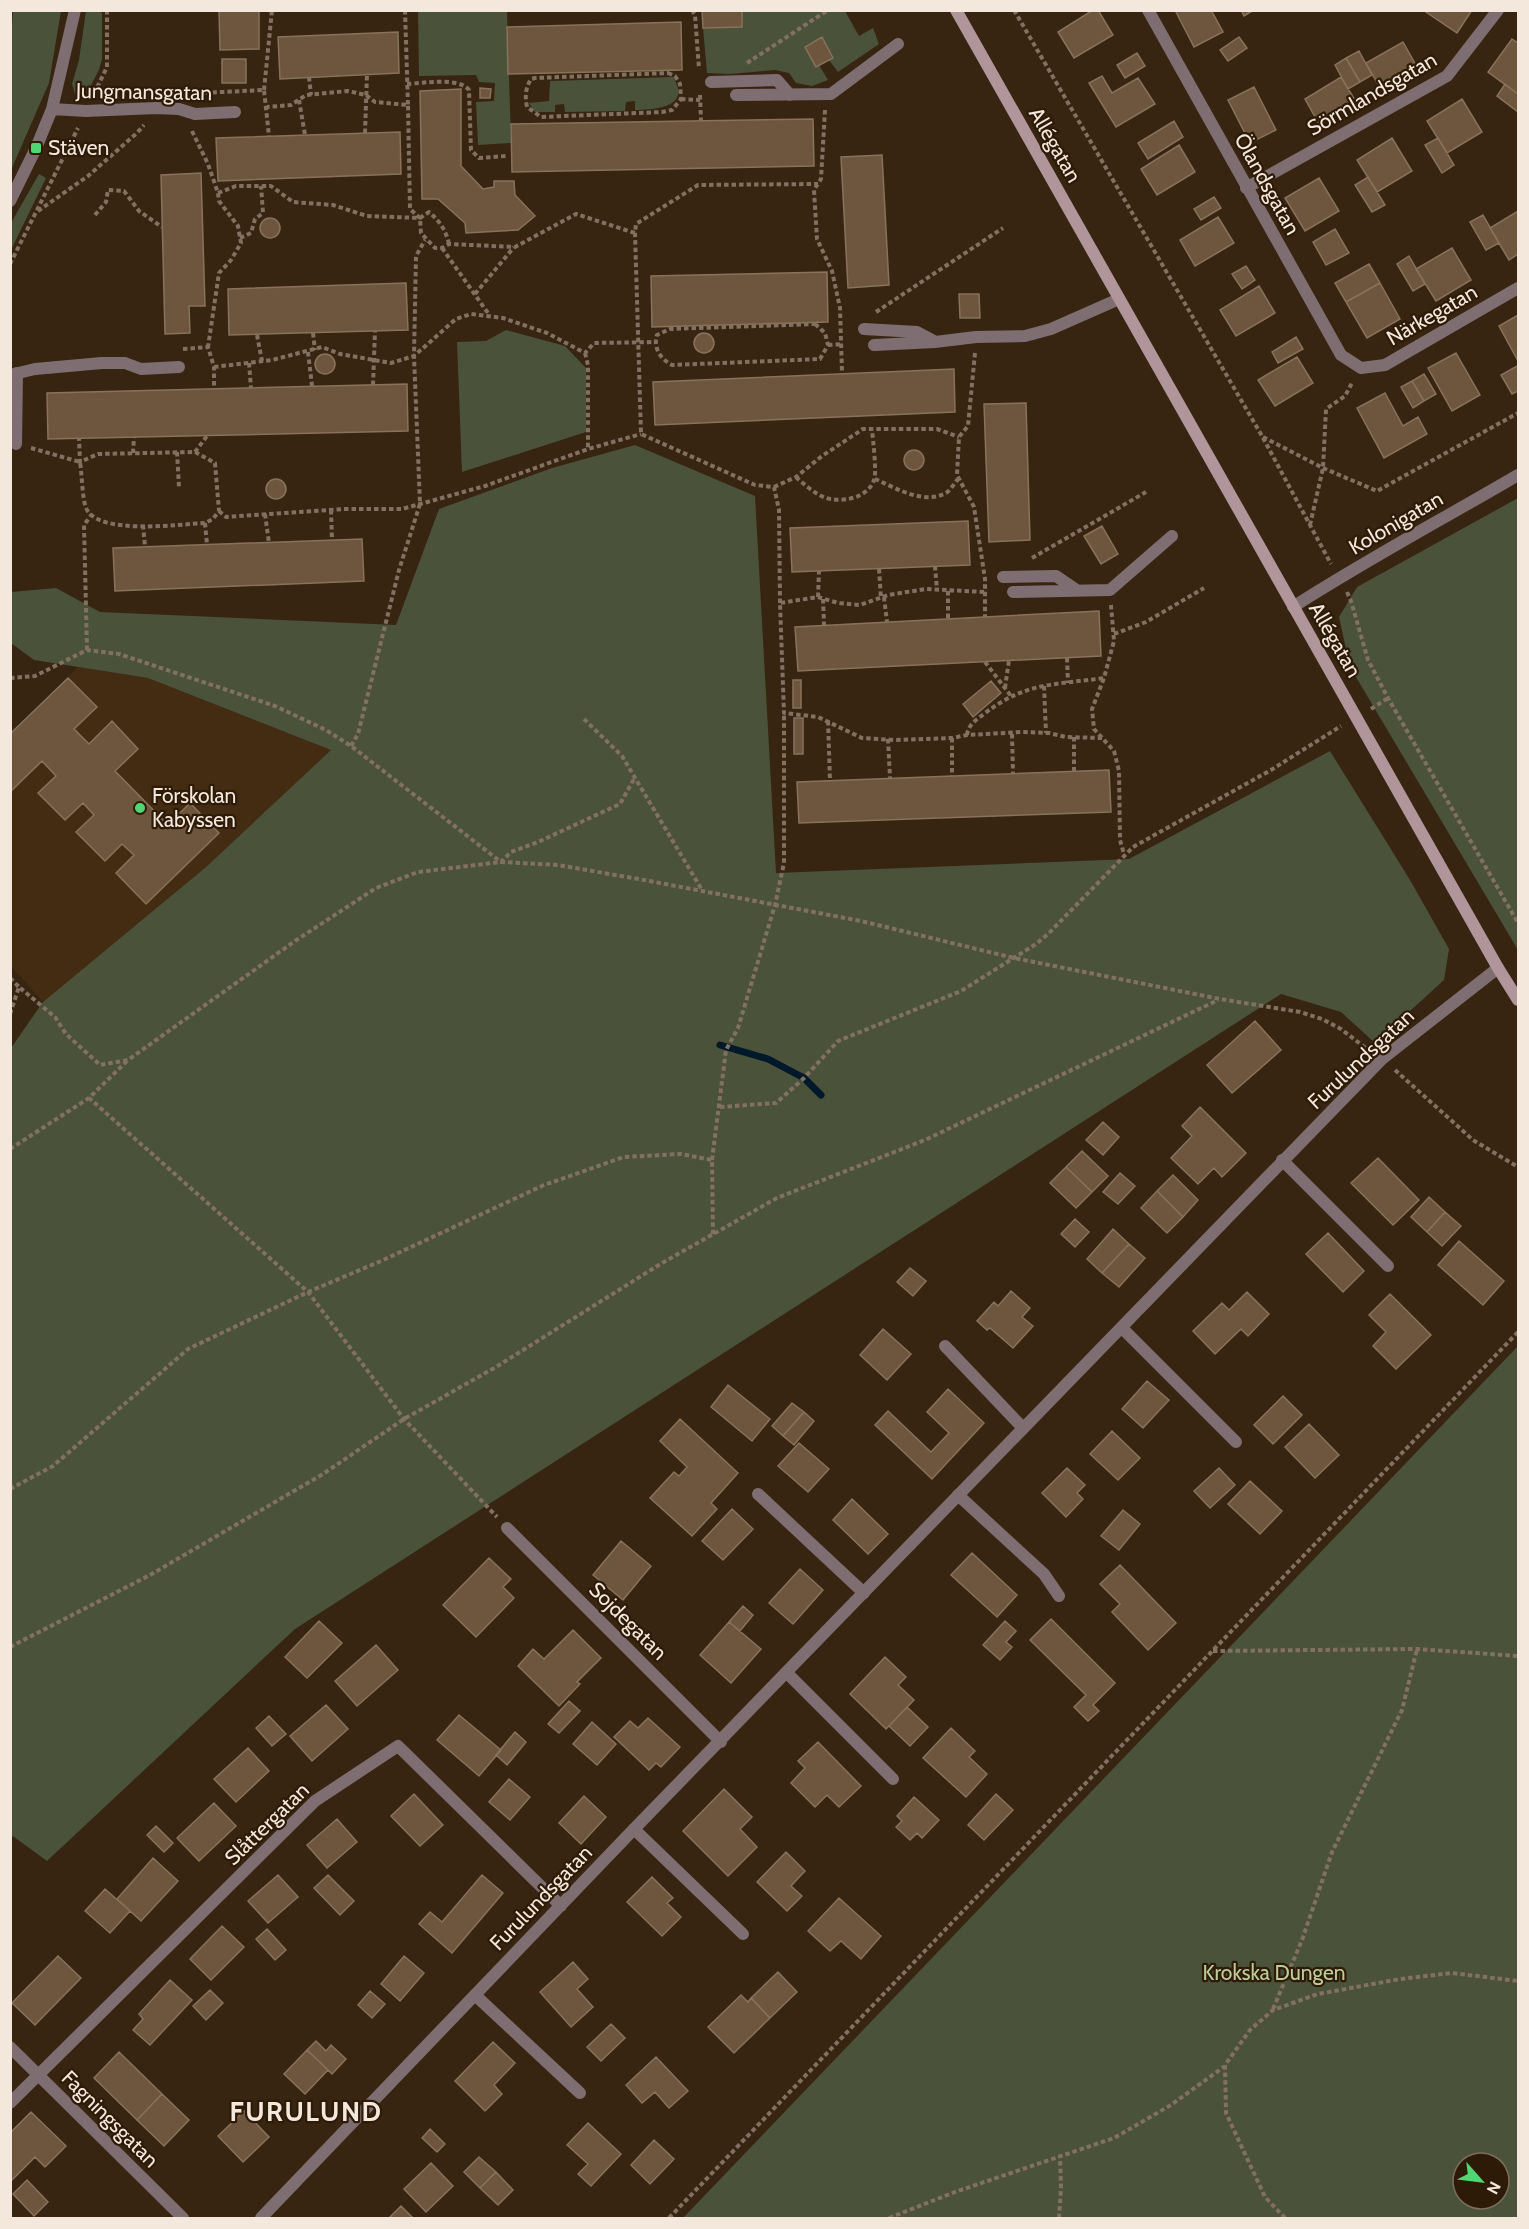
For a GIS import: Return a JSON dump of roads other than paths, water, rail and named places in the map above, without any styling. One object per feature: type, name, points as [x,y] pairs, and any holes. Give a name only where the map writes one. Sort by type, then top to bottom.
[{"type":"street","name":"Jungmansgatan","points":[[10,201],[52,110],[75,10]]},
{"type":"street","name":"Allégatan","points":[[956,10],[1518,1000]]},
{"type":"street","name":"Ölandsgatan","points":[[1148,10],[1341,355],[1361,368]]},
{"type":"street","name":"Sörmlandsgatan","points":[[1246,188],[1447,76],[1498,10]]},
{"type":"street","points":[[736,95],[831,94],[898,44]]},
{"type":"street","points":[[711,82],[777,80],[790,94]]},
{"type":"street","name":"Jungmansgatan","points":[[52,110],[156,108],[179,109],[195,114],[235,112]]},
{"type":"street","name":"Närkegatan","points":[[1361,368],[1385,364],[1518,288]]},
{"type":"street","points":[[874,345],[976,337],[1025,336],[1051,330],[1119,299]]},
{"type":"street","points":[[864,329],[917,332],[935,342]]},
{"type":"street","points":[[16,444],[14,374],[35,369],[102,363],[124,363],[141,369],[179,367]]},
{"type":"street","name":"Kolonigatan","points":[[1293,607],[1518,475]]},
{"type":"street","points":[[1013,592],[1110,590],[1172,536]]},
{"type":"street","points":[[1003,577],[1056,576],[1075,589]]},
{"type":"street","name":"Furulundsgatan","points":[[261,2218],[1282,1160],[1382,1059],[1498,968]]},
{"type":"street","points":[[1282,1160],[1388,1266]]},
{"type":"street","points":[[1122,1328],[1236,1442]]},
{"type":"street","points":[[945,1346],[1023,1428]]},
{"type":"street","points":[[758,1494],[864,1593]]},
{"type":"street","points":[[958,1495],[1044,1574],[1059,1596]]},
{"type":"street","name":"Sojdegatan","points":[[507,1528],[721,1742]]},
{"type":"street","points":[[787,1673],[893,1779]]},
{"type":"street","name":"Slåttergatan","points":[[10,2103],[315,1801],[398,1746],[561,1906]]},
{"type":"street","points":[[634,1829],[743,1934]]},
{"type":"street","points":[[475,1995],[580,2093]]},
{"type":"street","name":"Fagningsgatan","points":[[10,2047],[183,2218]]},
{"type":"waterway","points":[[720,1045],[768,1059],[804,1078],[821,1095]]},
{"type":"place","name":"Stäven","points":[[36,148]]},
{"type":"place","name":"Förskolan Kabyssen","points":[[140,808]]},
{"type":"district","name":"FURULUND","points":[[306,2112]]},
{"type":"park label","name":"Krokska Dungen","points":[[1274,1973]]}]
